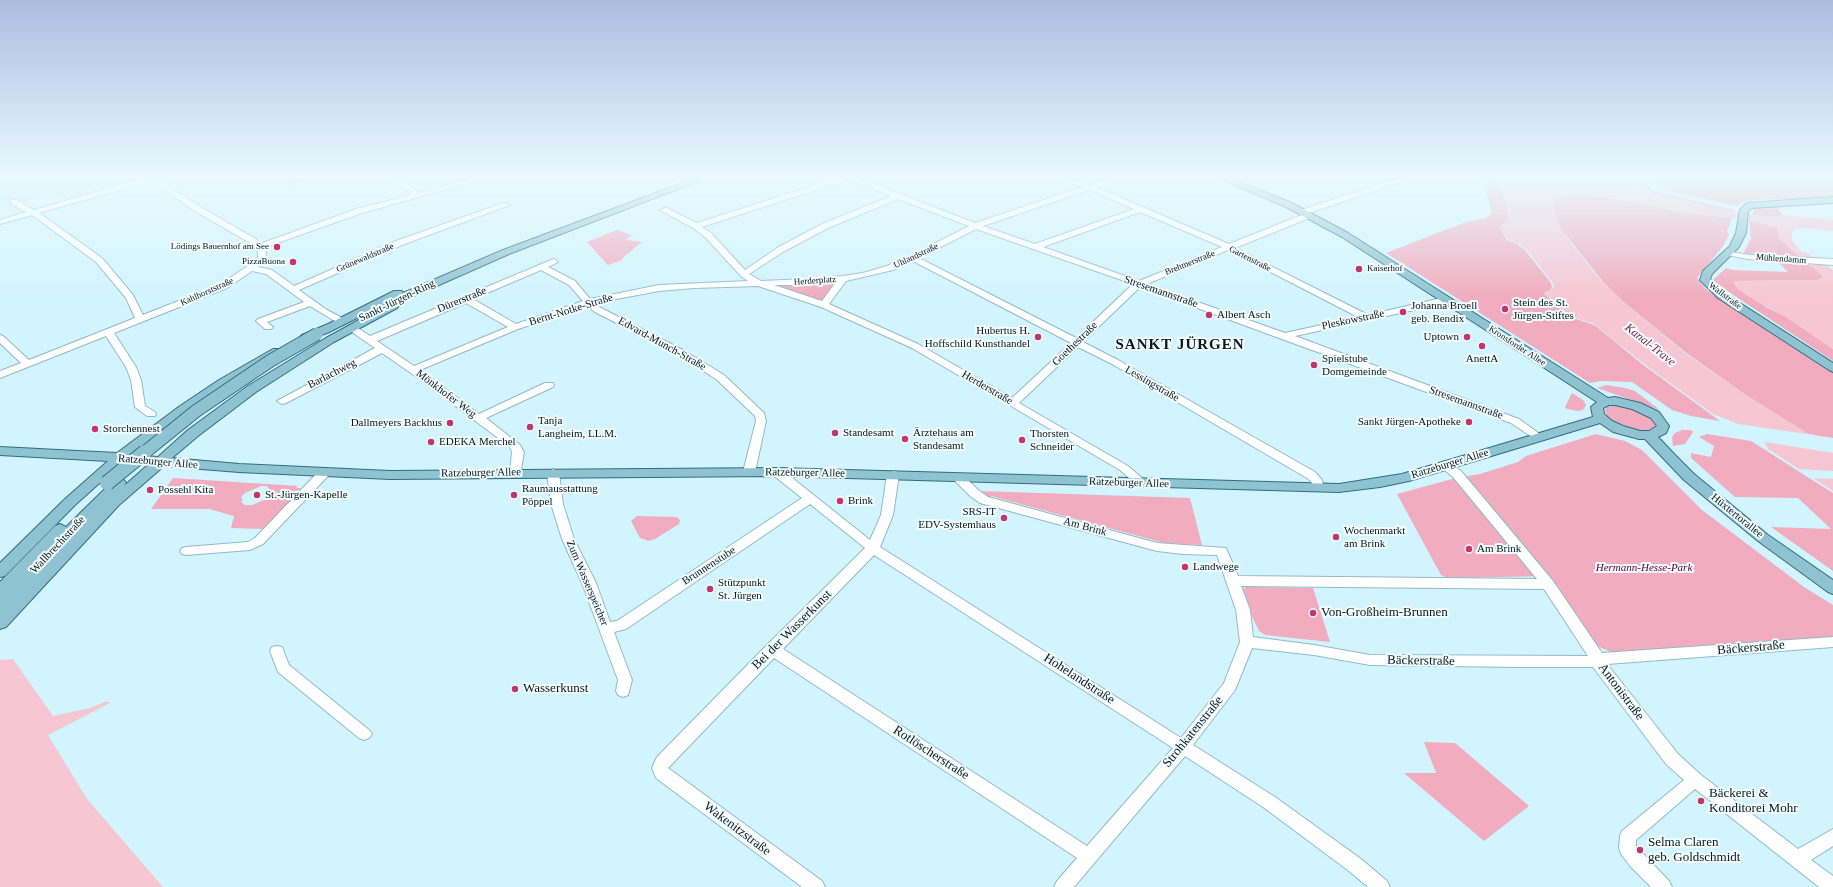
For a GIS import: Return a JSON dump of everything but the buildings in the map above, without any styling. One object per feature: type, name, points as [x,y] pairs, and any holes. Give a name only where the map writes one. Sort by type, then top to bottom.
[{"type":"main road","name":"Sankt-Jürgen-Ring","points":[[107,481],[170,439],[242,386],[333,329],[426,280],[587,217]]},
{"type":"main road","name":"Sankt-Jürgen-Ring","points":[[333,329],[506,252],[598,217]]},
{"type":"main road","name":"Kronsforder Allee","points":[[1313,217],[1345,234],[1606,402]]},
{"type":"main road","name":"Wallstraße","points":[[1742,217],[1741,233],[1730,253],[1707,273],[1705,280],[1722,296],[1833,368]]},
{"type":"main road","points":[[0,572],[107,481],[119,458],[184,409],[246,368],[309,335],[333,329],[393,306],[399,299]]},
{"type":"main road","points":[[0,623],[79,538],[158,462],[199,428],[333,329],[365,316]]},
{"type":"main road","points":[[1606,402],[1625,403],[1636,406],[1655,415],[1663,426],[1657,434],[1649,435],[1639,435],[1618,429],[1601,419],[1598,415],[1597,407],[1606,402]]},
{"type":"main road","name":"Ratzeburger Allee","points":[[0,451],[78,454],[158,462],[324,473],[390,475],[776,472],[1318,488],[1380,483],[1601,419]]},
{"type":"main road","name":"Hüxtertorallee","points":[[1649,435],[1670,458],[1702,487],[1763,538],[1833,588]]},
{"type":"main road","name":"Wallbrechtstraße","points":[[0,592],[107,481]]},
{"type":"main road","name":"Wallbrechtstraße","points":[[0,608],[52,550],[107,481]]},
{"type":"street","points":[[0,222],[15,217]]},
{"type":"street","points":[[40,217],[99,260],[130,297],[141,320]]},
{"type":"street","points":[[212,217],[253,241],[259,247],[339,217]]},
{"type":"street","name":"Grünewaldstraße","points":[[292,290],[399,243],[471,217]]},
{"type":"street","points":[[679,217],[696,226],[708,235],[744,274],[761,284]]},
{"type":"street","points":[[696,226],[723,217]]},
{"type":"street","points":[[744,274],[780,250],[825,226],[846,217]]},
{"type":"street","name":"Stresemannstraße","points":[[953,217],[1284,336],[1515,421],[1539,437]]},
{"type":"street","name":"Uhlandstraße","points":[[843,279],[890,268],[913,258],[975,226],[1000,217]]},
{"type":"street","points":[[1036,248],[1118,217]]},
{"type":"street","name":"Gartenstraße","points":[[1160,217],[1228,247],[1365,317]]},
{"type":"street","name":"Brehmerstraße","points":[[1138,284],[1298,217]]},
{"type":"street","name":"Kahlhorststraße","points":[[0,375],[109,333],[224,286],[251,268],[262,257],[262,252],[259,247]]},
{"type":"street","name":"Mühlendamm","points":[[1730,253],[1748,257],[1833,262]]},
{"type":"street","name":"Lessingstraße","points":[[913,258],[1078,342],[1311,475],[1316,480],[1318,488]]},
{"type":"street","name":"Dürerstraße","points":[[370,340],[466,298],[543,268],[554,262]]},
{"type":"street","name":"Mönkhofer Weg","points":[[251,268],[269,272],[292,290],[311,302],[333,329],[370,340],[383,348],[514,445],[518,452],[516,473]]},
{"type":"street","points":[[543,268],[572,283],[588,302]]},
{"type":"street","name":"Herderplatz","points":[[761,284],[843,279]]},
{"type":"street","name":"Herderplatz","points":[[761,284],[824,305],[843,279]]},
{"type":"street","name":"Bernt-Notke-Straße","points":[[414,370],[516,327],[588,302],[659,288],[694,285],[761,284]]},
{"type":"street","name":"Goethestraße","points":[[1013,403],[1138,284]]},
{"type":"street","points":[[466,298],[516,327]]},
{"type":"street","name":"Pleskowstraße","points":[[1284,336],[1446,300]]},
{"type":"street","points":[[268,327],[261,321],[311,302]]},
{"type":"street","name":"Edvard-Munch-Straße","points":[[588,302],[598,310],[656,339],[700,364],[735,390],[760,415],[761,421],[749,472]]},
{"type":"street","name":"Herderstraße","points":[[824,305],[915,346],[1124,468],[1142,483]]},
{"type":"street","points":[[109,333],[131,367],[136,380],[140,407],[151,414]]},
{"type":"street","points":[[0,338],[28,364]]},
{"type":"street","name":"Barlachweg","points":[[282,401],[383,348]]},
{"type":"street","points":[[478,418],[549,385]]},
{"type":"street","name":"Antonistraße","points":[[1445,465],[1457,474],[1548,584],[1597,660],[1672,760],[1695,780],[1833,887]]},
{"type":"street","name":"Hohelandstraße","points":[[776,472],[874,548],[1269,802],[1355,865],[1381,887]]},
{"type":"street","points":[[186,551],[250,546],[259,542],[324,473]]},
{"type":"street","name":"Zum Wasserspeicher","points":[[553,473],[556,504],[568,539],[588,582],[625,680],[623,691]]},
{"type":"street","name":"Bei der Wasserkunst","points":[[660,768],[663,762],[874,548],[887,515],[893,475]]},
{"type":"street","name":"Am Brink","points":[[958,477],[974,493],[984,500],[1157,546],[1183,550],[1222,551]]},
{"type":"street","name":"Brunnenstube","points":[[606,628],[621,625],[810,499]]},
{"type":"street","name":"Strohkatenstraße","points":[[1063,887],[1184,746],[1230,686],[1247,642],[1245,621],[1222,551]]},
{"type":"street","points":[[1233,581],[1548,584]]},
{"type":"street","name":"Bäckerstraße","points":[[1247,642],[1314,650],[1370,660],[1519,662],[1597,660],[1833,642]]},
{"type":"street","name":"Rotlöscherstraße","points":[[772,650],[1089,857]]},
{"type":"street","points":[[277,651],[283,668],[364,734]]},
{"type":"street","name":"Wakenitzstraße","points":[[660,768],[662,773],[816,887]]},
{"type":"street","points":[[1663,887],[1637,861],[1627,848],[1628,836],[1695,780]]},
{"type":"street","points":[[1796,859],[1833,837]]},
{"type":"green space","points":[[1509,217],[1509,220],[1500,227],[1507,240],[1517,244],[1525,250],[1551,283],[1552,287],[1550,290],[1544,293],[1569,317],[1597,327],[1642,364],[1720,421],[1691,416],[1672,410],[1632,382],[1601,381],[1590,383],[1386,253],[1466,222],[1486,218]]},
{"type":"green space","points":[[1556,217],[1732,218],[1727,232],[1729,234],[1724,245],[1697,278],[1706,289],[1717,298],[1833,373],[1833,438],[1808,434],[1746,395],[1685,352],[1625,303],[1605,284],[1561,229]]},
{"type":"green space","points":[[1749,220],[1778,228],[1779,238],[1801,258],[1743,254],[1751,238]]},
{"type":"green space","points":[[617,230],[632,235],[626,240],[642,242],[626,255],[609,252],[625,255],[622,260],[608,265],[587,242]]},
{"type":"green space","points":[[1777,261],[1807,263],[1820,273],[1823,278],[1817,280],[1735,281],[1738,289],[1766,307],[1786,317],[1833,349],[1833,361],[1714,282],[1714,279],[1726,268],[1733,270],[1788,272]]},
{"type":"green space","points":[[834,284],[836,286],[822,302],[781,288],[783,286]]},
{"type":"green space","points":[[1606,385],[1635,391],[1660,410],[1597,388]]},
{"type":"green space","points":[[1572,393],[1583,400],[1586,405],[1584,409],[1579,411],[1567,409],[1565,407]]},
{"type":"green space","points":[[1619,405],[1627,406],[1649,416],[1656,424],[1655,428],[1645,431],[1637,431],[1620,426],[1608,418],[1605,410],[1607,407]]},
{"type":"green space","points":[[1682,430],[1689,430],[1693,432],[1685,444],[1673,446],[1672,437],[1675,433]]},
{"type":"green space","name":"Hermann-Hesse-Park","points":[[1596,434],[1625,441],[1642,450],[1702,510],[1804,587],[1833,605],[1833,638],[1611,652],[1597,646],[1550,576],[1448,578],[1441,575],[1397,494],[1456,478],[1480,474],[1518,462],[1526,456]]},
{"type":"green space","points":[[1707,434],[1751,441],[1833,493],[1833,571],[1771,527],[1831,529],[1798,498],[1735,497],[1691,458],[1691,453],[1711,457],[1714,446],[1699,437]]},
{"type":"green space","points":[[173,478],[298,486],[296,488],[301,488],[265,529],[231,528],[234,516],[209,509],[151,509]],"holes":[[[261,486],[267,486],[269,489],[268,491],[273,493],[269,498],[252,505],[245,505],[241,502],[243,500],[241,497],[245,493]]]},
{"type":"green space","points":[[979,491],[1190,498],[1202,545],[1164,543],[991,496],[989,498]]},
{"type":"green space","points":[[637,516],[677,517],[680,520],[679,524],[655,539],[649,541],[640,538],[631,521]]},
{"type":"green space","points":[[1246,587],[1313,588],[1330,642],[1265,635],[1259,631],[1240,592]]},
{"type":"green space","points":[[1424,742],[1455,743],[1529,806],[1484,841],[1404,773],[1436,773]]},
{"type":"water","name":"Kanal-Trave","points":[[1509,217],[1556,217],[1561,229],[1573,246],[1599,278],[1625,303],[1685,353],[1746,395],[1833,449],[1833,491],[1768,449],[1765,443],[1734,422],[1713,414],[1644,364],[1598,327],[1590,322],[1570,317],[1545,293],[1554,287],[1553,283],[1527,250],[1521,245],[1507,239],[1500,226],[1509,220]]},
{"type":"water","points":[[1725,217],[1806,217],[1833,220],[1833,231],[1803,228],[1795,229],[1792,232],[1792,240],[1802,252],[1807,253],[1833,270],[1833,349],[1786,317],[1749,297],[1738,289],[1733,283],[1735,281],[1817,280],[1823,278],[1820,273],[1793,252],[1779,238],[1778,228],[1749,220]]},
{"type":"water","points":[[13,659],[53,716],[90,708],[107,701],[110,703],[48,735],[87,799],[163,887],[0,887],[0,660]]},
{"type":"pier","points":[[1731,423],[1814,435],[1833,447],[1833,453],[1759,441]]},
{"type":"pier","points":[[1796,469],[1833,471],[1833,479],[1809,478]]},
{"type":"place","name":"Lödings Bauernhof am See","points":[[277,247]]},
{"type":"place","name":"PizzaBuona","points":[[293,262]]},
{"type":"place","name":"Kaiserhof","points":[[1359,269]]},
{"type":"place","name":"Stein des St. Jürgen-Stiftes","points":[[1505,309]]},
{"type":"place","name":"Johanna Broell geb. Bendix","points":[[1403,312]]},
{"type":"place","name":"Albert Asch","points":[[1209,315]]},
{"type":"place","name":"Hubertus H. Hoffschild Kunsthandel","points":[[1038,337]]},
{"type":"place","name":"Uptown","points":[[1467,337]]},
{"type":"place","name":"AnettA","points":[[1482,346]]},
{"type":"place","name":"Spielstube Domgemeinde","points":[[1314,365]]},
{"type":"place","name":"Sankt Jürgen-Apotheke","points":[[1469,422]]},
{"type":"place","name":"Dallmeyers Backhus","points":[[450,423]]},
{"type":"place","name":"Tanja Langheim, LL.M.","points":[[530,427]]},
{"type":"place","name":"Storchennest","points":[[95,429]]},
{"type":"place","name":"Standesamt","points":[[835,433]]},
{"type":"place","name":"Ärztehaus am Standesamt","points":[[905,439]]},
{"type":"place","name":"Thorsten Schneider","points":[[1022,440]]},
{"type":"place","name":"EDEKA Merchel","points":[[431,442]]},
{"type":"place","name":"Possehl Kita","points":[[150,490]]},
{"type":"place","name":"St.-Jürgen-Kapelle","points":[[257,495]]},
{"type":"place","name":"Raumausstattung Pöppel","points":[[514,495]]},
{"type":"place","name":"Brink","points":[[840,501]]},
{"type":"place","name":"SRS-IT EDV-Systemhaus","points":[[1004,518]]},
{"type":"place","name":"Wochenmarkt am Brink","points":[[1336,537]]},
{"type":"place","name":"Am Brink","points":[[1469,549]]},
{"type":"place","name":"Landwege","points":[[1185,567]]},
{"type":"place","name":"Stützpunkt St. Jürgen","points":[[710,589]]},
{"type":"place","name":"Von-Großheim-Brunnen","points":[[1313,613]]},
{"type":"place","name":"Wasserkunst","points":[[515,689]]},
{"type":"place","name":"Bäckerei & Konditorei Mohr","points":[[1701,801]]},
{"type":"place","name":"Selma Claren geb. Goldschmidt","points":[[1640,850]]},
{"type":"district","name":"SANKT JÜRGEN","points":[[1180,345]]}]
